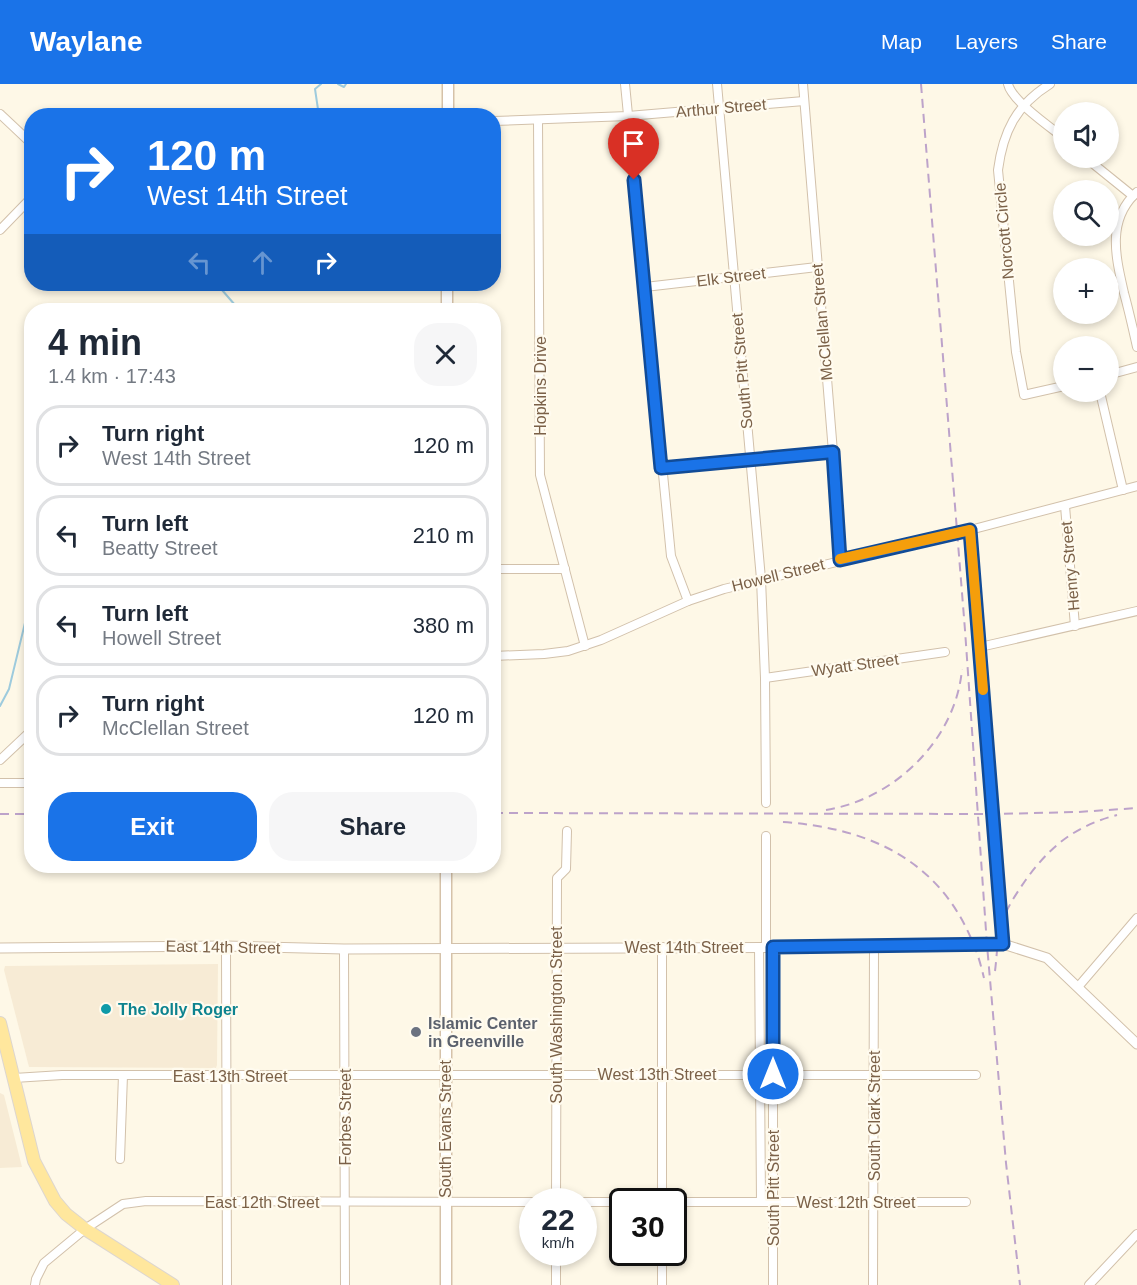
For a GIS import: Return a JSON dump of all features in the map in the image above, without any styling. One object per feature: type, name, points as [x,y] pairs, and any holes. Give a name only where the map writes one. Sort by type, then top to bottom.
[{"type":"main road","points":[[448,84],[448,108]]},
{"type":"main road","name":"South Evans Street","points":[[446,873],[446,1285]]},
{"type":"main road","points":[[0,1023],[34,1161],[54,1201],[85,1229],[173,1285]]},
{"type":"street","points":[[625,84],[671,556],[688,602]]},
{"type":"street","name":"South Pitt Street","points":[[717,84],[761,579],[766,803]]},
{"type":"street","name":"McClellan Street","points":[[804,84],[840,560]]},
{"type":"street","points":[[1008,84],[1025,105],[1053,129]]},
{"type":"street","name":"Norcott Circle","points":[[1050,84],[1025,105],[1008,128],[1001,149],[998,171],[1016,352],[1024,395],[1053,388]]},
{"type":"street","name":"Arthur Street","points":[[501,121],[628,116],[804,101]]},
{"type":"street","points":[[0,114],[24,136]]},
{"type":"street","name":"Hopkins Drive","points":[[538,120],[540,475],[585,646]]},
{"type":"street","points":[[1100,168],[1135,194],[1122,214],[1115,235],[1116,256],[1137,347]]},
{"type":"street","points":[[0,230],[24,205]]},
{"type":"street","name":"Elk Street","points":[[645,287],[817,267]]},
{"type":"street","points":[[1119,372],[1137,367]]},
{"type":"street","points":[[1102,402],[1123,490]]},
{"type":"street","points":[[661,468],[833,452]]},
{"type":"street","name":"Howell Street","points":[[501,656],[544,654],[585,646],[724,589],[970,530],[1137,486]]},
{"type":"street","name":"Henry Street","points":[[1065,506],[1075,626]]},
{"type":"street","points":[[970,530],[1003,944]]},
{"type":"street","points":[[501,569],[565,569]]},
{"type":"street","points":[[980,646],[1137,611]]},
{"type":"street","name":"Wyatt Street","points":[[765,678],[945,652]]},
{"type":"street","points":[[0,760],[24,738]]},
{"type":"street","points":[[0,783],[24,783]]},
{"type":"street","name":"South Washington Street","points":[[556,1188],[557,878],[566,869],[567,831]]},
{"type":"street","name":"South Pitt Street","points":[[761,1202],[760,1074],[766,947],[766,836]]},
{"type":"street","points":[[1078,987],[1137,918]]},
{"type":"street","name":"West 14th Street","points":[[446,948],[874,947],[1003,944],[1047,958],[1137,1044]]},
{"type":"street","points":[[226,946],[227,1285]]},
{"type":"street","name":"East 14th Street","points":[[0,948],[226,946],[344,949],[446,948]]},
{"type":"street","points":[[662,947],[662,1188]]},
{"type":"street","name":"South Pitt Street","points":[[766,947],[773,1074],[773,1285]]},
{"type":"street","name":"South Clark Street","points":[[873,1285],[874,947]]},
{"type":"street","name":"Forbes Street","points":[[344,949],[345,1285]]},
{"type":"street","name":"East 13th Street","points":[[14,1078],[62,1075],[445,1075]]},
{"type":"street","name":"West 13th Street","points":[[445,1075],[976,1075]]},
{"type":"street","points":[[120,1159],[123,1076]]},
{"type":"street","name":"East 12th Street","points":[[36,1285],[36,1279],[44,1263],[85,1229],[123,1204],[146,1201],[446,1203]]},
{"type":"street","points":[[446,1203],[519,1202]]},
{"type":"street","name":"West 12th Street","points":[[687,1202],[966,1202]]},
{"type":"street","points":[[1094,1283],[1137,1234]]},
{"type":"street","points":[[556,1266],[556,1285]]},
{"type":"street","points":[[662,1266],[662,1285]]},
{"type":"shaded area","name":"The Jolly Roger","points":[[218,964],[216,1068],[29,1067],[4,970],[5,966]]},
{"type":"shaded area","points":[[0,1093],[4,1095],[22,1167],[0,1168]]},
{"type":"waterway","points":[[318,108],[315,89],[321,84]]},
{"type":"waterway","points":[[338,84],[344,87],[346,84]]},
{"type":"waterway","points":[[223,291],[233,303]]},
{"type":"waterway","points":[[0,706],[9,689],[24,627]]},
{"type":"railway","points":[[921,84],[965,630],[987,945],[1006,1163],[1020,1285]]},
{"type":"railway","points":[[826,810],[851,804],[876,793],[898,779],[918,762],[935,741],[948,719],[957,695],[962,669]]},
{"type":"railway","points":[[501,813],[993,814],[1137,808]]},
{"type":"railway","points":[[0,814],[24,814]]},
{"type":"railway","points":[[995,971],[1003,919],[1008,907],[1034,869],[1044,857],[1076,831],[1117,815]]},
{"type":"railway","points":[[783,822],[814,825],[872,841],[897,853],[920,869],[941,890],[959,914],[975,947],[984,978]]},
{"type":"slow traffic","points":[[840,559],[970,530],[983,690]]},
{"type":"place","name":"The Jolly Roger","points":[[106,1009]]},
{"type":"place","name":"Islamic Center in Greenville","points":[[416,1032]]},
{"type":"route","points":[[634,180],[661,468],[833,452],[840,560],[970,530],[1003,944],[773,947],[773,1074]]}]
